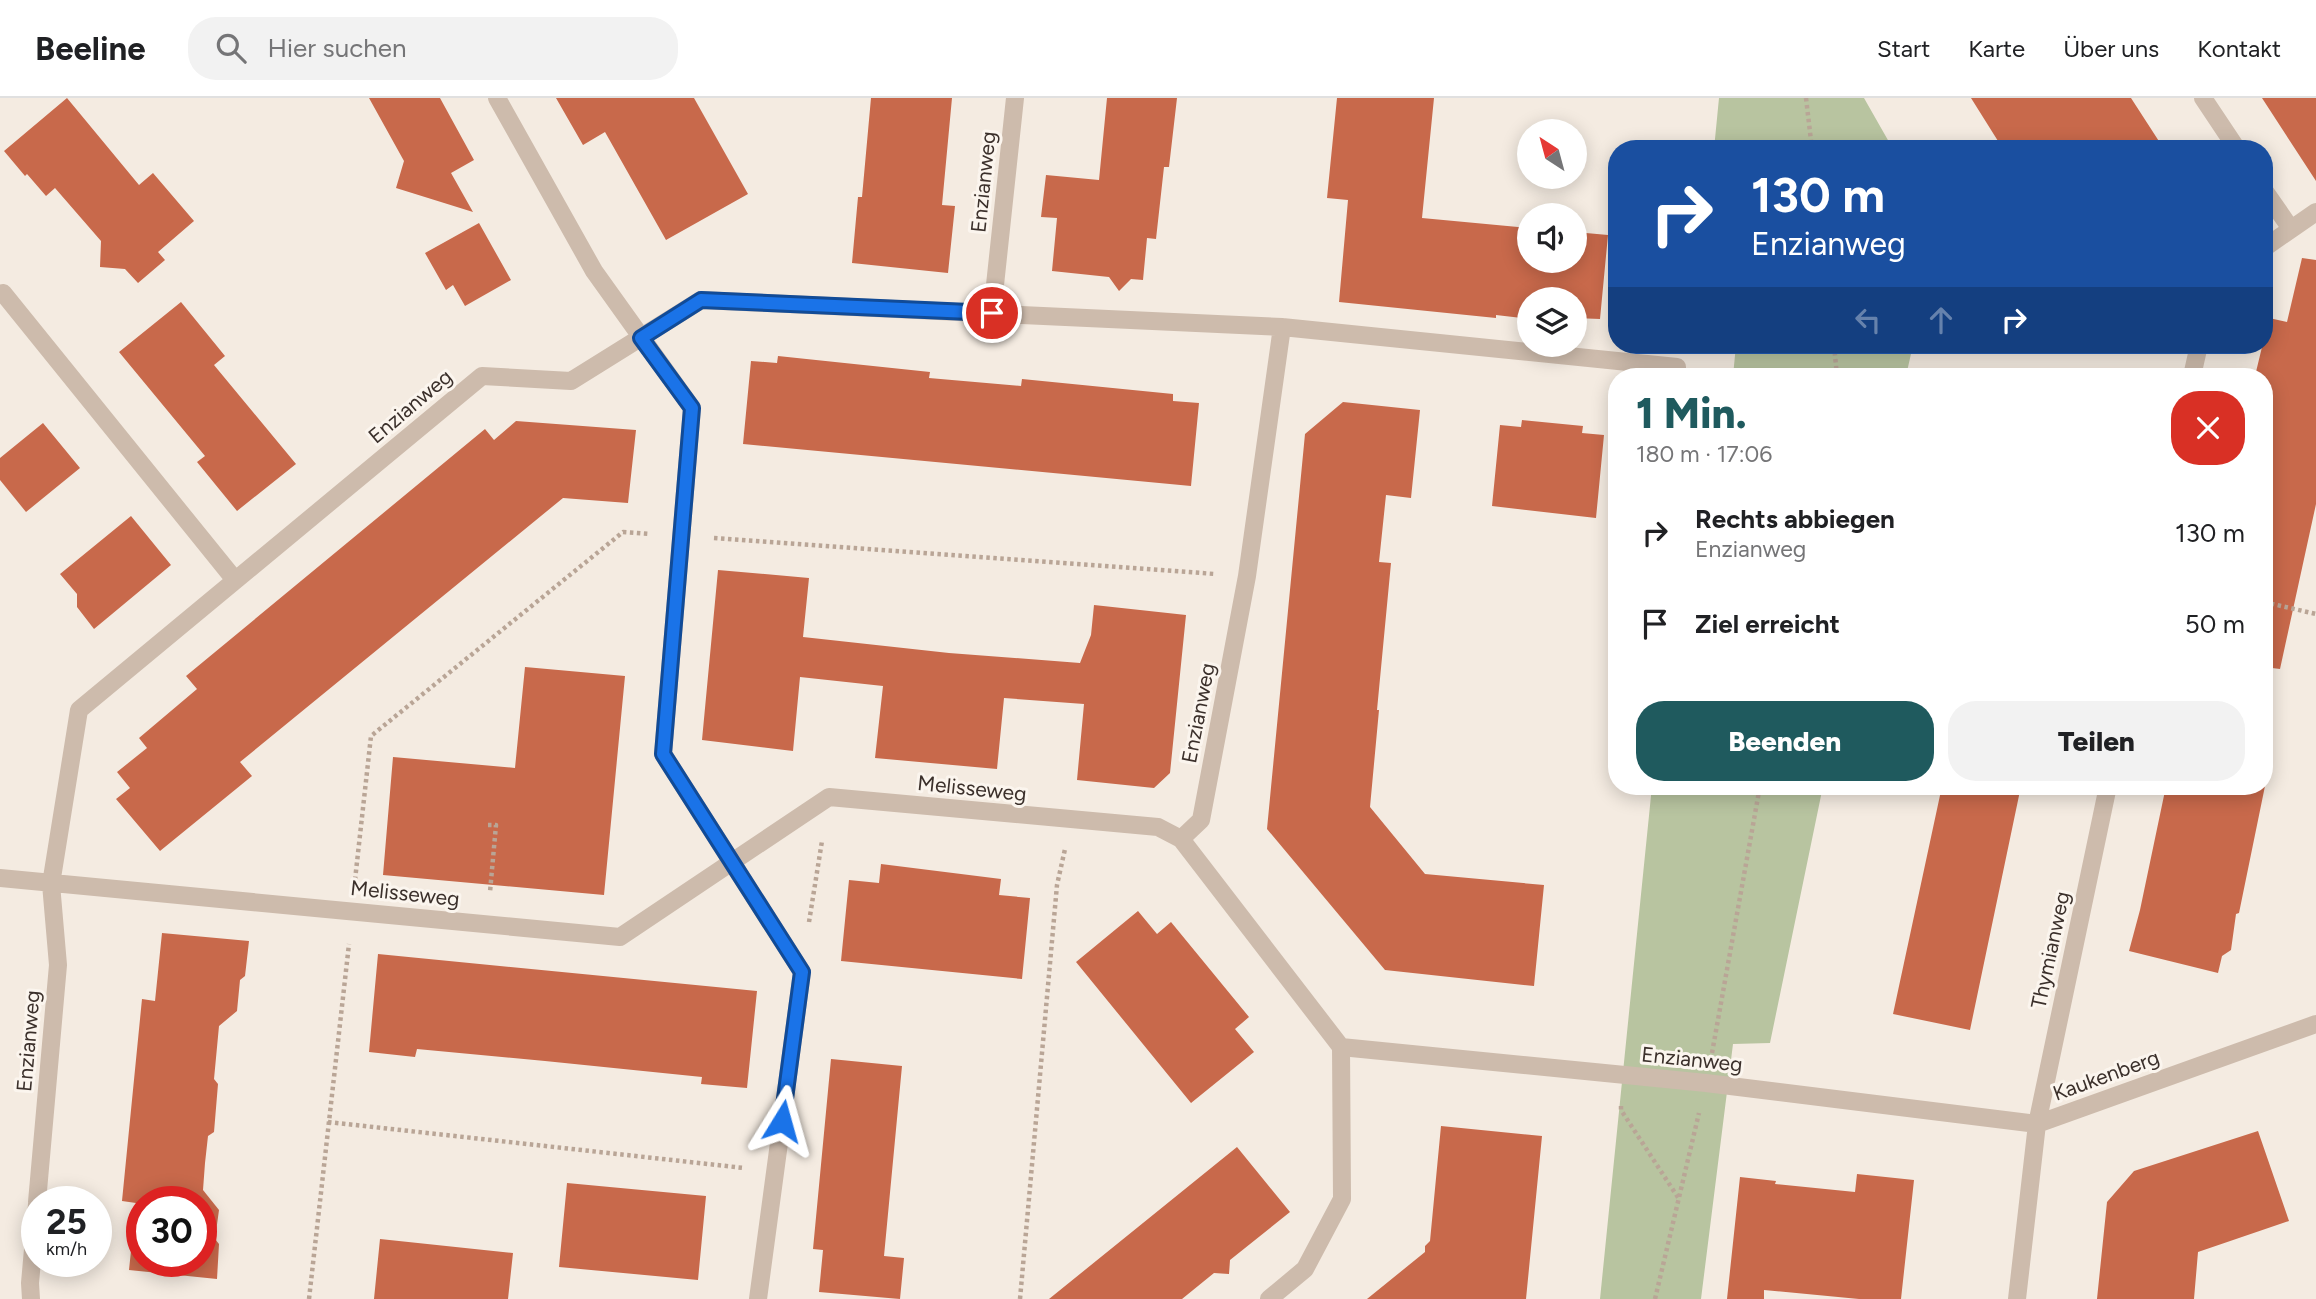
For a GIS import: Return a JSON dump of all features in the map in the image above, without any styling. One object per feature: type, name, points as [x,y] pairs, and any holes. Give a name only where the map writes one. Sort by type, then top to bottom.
[{"type":"street","points":[[497,98],[594,271],[692,408],[663,754],[802,972],[758,1299]]},
{"type":"street","name":"Enzianweg","points":[[992,313],[1014,98]]},
{"type":"street","points":[[2203,98],[2231,140]]},
{"type":"street","points":[[2273,203],[2291,229]]},
{"type":"street","points":[[2273,242],[2316,212]]},
{"type":"street","points":[[3,293],[236,580]]},
{"type":"street","name":"Enzianweg","points":[[38,1186],[58,965],[51,884],[79,710],[482,376],[571,381],[701,300],[1282,327],[1677,368]]},
{"type":"street","name":"Enzianweg","points":[[1181,839],[1201,820],[1247,576],[1282,327]]},
{"type":"street","name":"Thymianweg","points":[[2037,1124],[2106,795]]},
{"type":"street","name":"Melisseweg","points":[[51,884],[620,937],[829,797],[1158,827],[1181,839]]},
{"type":"street","points":[[1181,839],[1340,1047],[1342,1199],[1305,1269],[1269,1299]]},
{"type":"street","points":[[0,878],[51,884]]},
{"type":"street","name":"Kaukenberg","points":[[2017,1299],[2037,1124],[2316,1024]]},
{"type":"street","name":"Enzianweg","points":[[1340,1047],[1706,1083],[2037,1124]]},
{"type":"street","name":"Enzianweg","points":[[31,1277],[31,1299]]},
{"type":"path","points":[[1807,98],[1811,140]]},
{"type":"path","points":[[309,1299],[371,736],[623,532],[1247,576]]},
{"type":"path","points":[[2273,604],[2316,614]]},
{"type":"path","points":[[1655,1299],[1706,1083],[1758,795]]},
{"type":"path","points":[[802,972],[829,797]]},
{"type":"path","points":[[1020,1299],[1057,885],[1071,821]]},
{"type":"path","points":[[487,924],[496,825],[488,825]]},
{"type":"path","points":[[1624,1075],[1621,1110],[1679,1200]]},
{"type":"path","points":[[328,1122],[775,1171]]},
{"type":"green space","points":[[1719,98],[1864,98],[1888,140],[1715,140]]},
{"type":"green space","points":[[1735,354],[1911,354],[1908,368],[1734,368]]},
{"type":"green space","points":[[1651,795],[1821,795],[1770,1043],[1733,1044],[1701,1299],[1600,1299]]},
{"type":"building","points":[[67,98],[139,185],[153,173],[194,221],[158,252],[165,260],[138,283],[125,269],[100,267],[101,241],[55,188],[46,196],[4,151]]},
{"type":"building","points":[[369,98],[440,98],[474,160],[451,173],[473,212],[396,188],[404,161]]},
{"type":"building","points":[[556,98],[694,98],[748,194],[666,240],[605,132],[583,145]]},
{"type":"building","points":[[871,98],[952,98],[942,205],[955,206],[948,273],[852,263],[858,197],[862,197]]},
{"type":"building","points":[[1107,98],[1177,98],[1169,167],[1164,167],[1156,239],[1147,238],[1143,280],[1131,279],[1119,291],[1109,277],[1052,271],[1057,218],[1041,217],[1046,175],[1099,180]]},
{"type":"building","points":[[1337,98],[1434,98],[1422,218],[1517,227],[1517,273],[1587,273],[1587,233],[1608,235],[1600,319],[1587,318],[1587,287],[1517,287],[1517,317],[1496,315],[1496,318],[1339,302],[1348,200],[1327,198]]},
{"type":"building","points":[[1971,98],[2131,98],[2158,140],[1997,140]]},
{"type":"building","points":[[2262,98],[2316,98],[2316,181]]},
{"type":"building","points":[[479,223],[511,280],[465,306],[453,285],[446,290],[425,253]]},
{"type":"building","points":[[2302,258],[2316,260],[2316,504],[2280,669],[2273,668],[2273,368],[2257,368],[2260,354],[2273,354],[2273,319],[2287,322]]},
{"type":"building","points":[[181,302],[225,356],[214,365],[296,464],[237,511],[197,462],[205,456],[119,352]]},
{"type":"building","points":[[778,356],[930,372],[929,378],[1021,386],[1022,379],[1173,394],[1173,401],[1199,403],[1191,486],[743,444],[751,361],[777,363]]},
{"type":"building","points":[[1343,402],[1420,410],[1411,498],[1386,495],[1379,562],[1391,563],[1370,807],[1425,874],[1544,885],[1534,986],[1385,970],[1267,829],[1305,434]]},
{"type":"building","points":[[1522,420],[1583,426],[1582,433],[1604,435],[1596,518],[1492,506],[1500,425],[1521,427]]},
{"type":"building","points":[[516,421],[636,430],[628,503],[563,498],[240,762],[252,776],[160,851],[116,799],[130,788],[117,772],[147,748],[139,738],[197,689],[186,676],[485,429],[494,440]]},
{"type":"building","points":[[43,423],[80,468],[26,512],[0,480],[0,458]]},
{"type":"building","points":[[131,516],[171,565],[94,629],[77,607],[77,594],[60,574]]},
{"type":"building","points":[[718,570],[809,578],[803,637],[949,653],[1080,663],[1091,635],[1094,605],[1186,615],[1170,773],[1154,788],[1077,780],[1084,704],[1004,698],[997,769],[875,758],[883,686],[800,677],[793,751],[702,740]]},
{"type":"building","points":[[525,667],[625,676],[604,895],[383,875],[393,757],[515,768]]},
{"type":"building","points":[[1940,795],[2019,795],[1970,1030],[1893,1014]]},
{"type":"building","points":[[2164,795],[2263,795],[2239,913],[2236,914],[2231,950],[2222,956],[2218,973],[2129,951]]},
{"type":"building","points":[[881,864],[1001,879],[999,895],[1030,898],[1022,979],[841,961],[849,880],[879,883]]},
{"type":"building","points":[[1138,911],[1157,934],[1171,922],[1249,1017],[1235,1029],[1254,1052],[1191,1103],[1076,962]]},
{"type":"building","points":[[162,933],[249,941],[245,976],[240,980],[237,1011],[219,1026],[214,1079],[218,1084],[214,1132],[208,1136],[203,1186],[126,1186],[126,1202],[122,1201],[142,999],[155,1001]]},
{"type":"building","points":[[378,954],[757,991],[747,1088],[701,1084],[702,1077],[545,1061],[417,1049],[415,1057],[369,1052]]},
{"type":"building","points":[[831,1059],[902,1066],[884,1256],[904,1258],[900,1299],[819,1292],[823,1250],[813,1249]]},
{"type":"building","points":[[1441,1126],[1542,1136],[1526,1299],[1367,1299],[1425,1252],[1425,1246],[1430,1241]]},
{"type":"building","points":[[2258,1131],[2289,1221],[2198,1252],[2194,1299],[2097,1299],[2107,1202],[2134,1171]]},
{"type":"building","points":[[1237,1147],[1290,1212],[1230,1260],[1229,1274],[1214,1273],[1182,1299],[1049,1299]]},
{"type":"building","points":[[1857,1174],[1914,1180],[1901,1299],[1859,1299],[1764,1290],[1764,1299],[1727,1299],[1740,1177],[1776,1181],[1775,1184],[1855,1192]]},
{"type":"building","points":[[567,1183],[706,1196],[698,1280],[559,1267]]},
{"type":"building","points":[[380,1239],[513,1253],[508,1299],[374,1299]]},
{"type":"building","points":[[217,1242],[219,1244],[217,1279],[197,1277],[217,1277]]},
{"type":"route","points":[[782,1121],[802,972],[663,754],[692,408],[641,338],[701,300],[992,313]]}]
